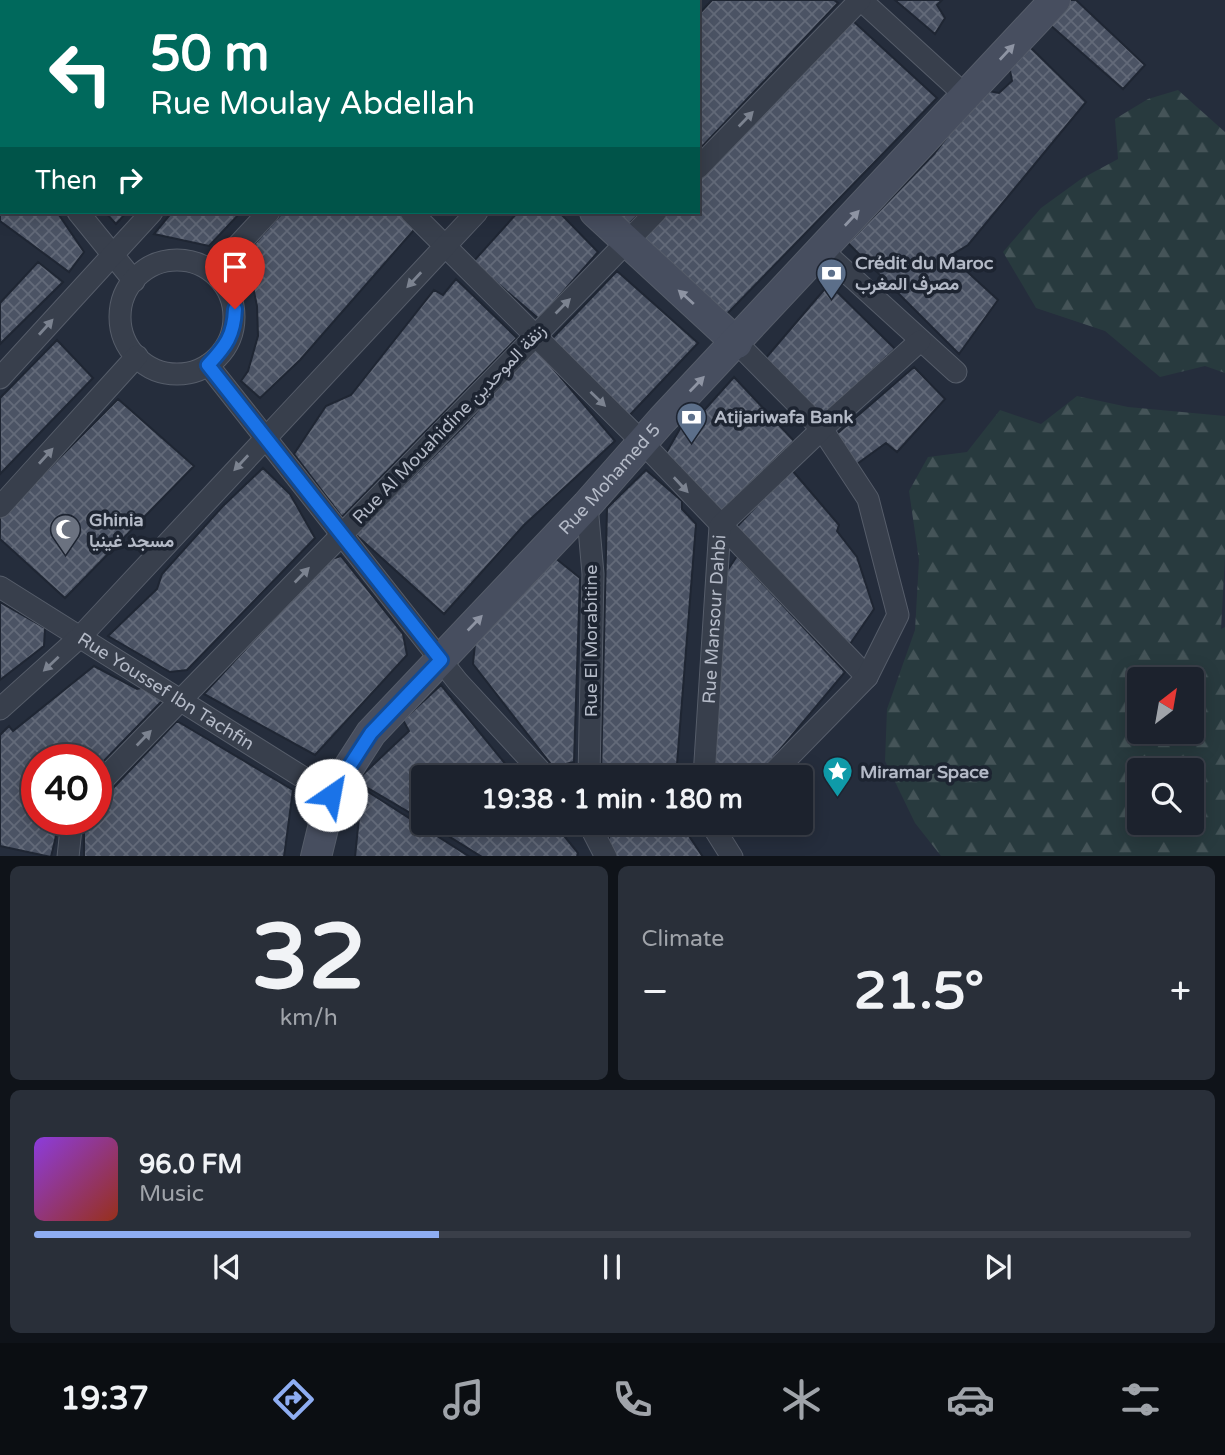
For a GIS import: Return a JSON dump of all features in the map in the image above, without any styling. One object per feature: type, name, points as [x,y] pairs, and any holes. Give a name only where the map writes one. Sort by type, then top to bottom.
[{"type":"street","points":[[700,166],[861,0],[966,96]]},
{"type":"street","name":"Rue Mohamed 5","points":[[316,856],[331,795],[371,733],[587,505],[1055,0]]},
{"type":"street","points":[[80,214],[134,281]]},
{"type":"street","points":[[0,378],[150,214]]},
{"type":"street","points":[[213,272],[267,214]]},
{"type":"street","points":[[413,214],[643,443],[867,677]]},
{"type":"street","points":[[0,709],[79,637],[475,214]]},
{"type":"street","points":[[597,214],[737,343],[822,429],[868,499],[898,615],[867,677],[781,765]]},
{"type":"street","name":"Rue Al Mouahidine زنقة الموحدين","points":[[112,771],[654,214]]},
{"type":"street","points":[[822,250],[957,372]]},
{"type":"street","points":[[175,259],[201,264],[213,272],[225,285],[235,309],[234,329],[228,343],[208,365],[188,373],[167,373],[153,369],[137,356],[123,337],[120,319],[122,299],[148,267],[175,259]]},
{"type":"street","name":"Rue Mansour Dahbi","points":[[705,765],[720,526],[920,341]]},
{"type":"street","points":[[0,507],[137,356]]},
{"type":"street","points":[[208,365],[441,660],[535,765]]},
{"type":"street","name":"Rue El Morabitine","points":[[587,505],[593,574],[589,765]]},
{"type":"street","name":"Rue Youssef Ibn Tachfin","points":[[0,587],[331,795]]},
{"type":"street","points":[[68,856],[70,835]]},
{"type":"street","points":[[595,835],[606,856]]},
{"type":"street","points":[[718,835],[732,856]]},
{"type":"green space","points":[[1178,90],[1225,132],[1225,373],[1205,366],[1160,377],[1105,331],[1036,308],[1003,252],[1041,208],[1081,179],[1118,159],[1115,119],[1148,99]]},
{"type":"green space","points":[[1077,396],[1128,407],[1225,416],[1225,557],[1221,629],[1225,627],[1225,856],[941,856],[915,823],[885,761],[887,709],[915,630],[919,560],[909,491],[928,457],[967,452],[1000,410],[1041,424]]},
{"type":"building","points":[[712,0],[834,0],[838,3],[700,149],[700,13]]},
{"type":"building","points":[[895,0],[942,0],[937,5],[945,18],[935,34]]},
{"type":"building","points":[[1070,0],[1076,0],[1145,65],[1123,89],[1049,24]]},
{"type":"building","points":[[852,20],[937,98],[723,318],[640,242],[667,214],[700,214],[700,179]]},
{"type":"building","points":[[1030,47],[1086,102],[968,245],[950,256],[998,300],[959,354],[848,243],[934,154],[983,90],[999,93],[1012,81],[1009,65]]},
{"type":"building","points":[[0,214],[58,214],[84,252],[69,272],[0,221]]},
{"type":"building","points":[[107,214],[125,214],[116,224]]},
{"type":"building","points":[[170,214],[239,214],[209,246],[154,234]]},
{"type":"building","points":[[281,214],[409,214],[420,223],[300,360],[260,398],[241,381],[248,371],[258,336],[257,306],[246,253]]},
{"type":"building","points":[[516,214],[561,214],[598,252],[539,319],[473,262]]},
{"type":"building","points":[[617,214],[639,214],[628,225]]},
{"type":"building","points":[[38,262],[63,282],[0,344],[0,303]]},
{"type":"building","points":[[617,271],[698,343],[626,419],[547,344]]},
{"type":"building","points":[[456,279],[517,338],[342,517],[294,454],[326,406],[351,395],[434,290],[443,295]]},
{"type":"building","points":[[829,284],[895,349],[823,416],[765,359]]},
{"type":"building","points":[[57,340],[93,378],[0,474],[0,398]]},
{"type":"building","points":[[534,346],[615,441],[524,525],[444,614],[355,534],[466,424]]},
{"type":"building","points":[[914,367],[945,399],[897,452],[886,443],[850,469],[832,438]]},
{"type":"building","points":[[734,377],[794,441],[718,514],[665,455],[681,427],[691,425]]},
{"type":"building","points":[[118,399],[194,466],[65,598],[0,539],[0,518]]},
{"type":"building","points":[[263,468],[290,494],[315,538],[187,670],[170,672],[108,636],[157,589],[162,574],[223,506]]},
{"type":"building","points":[[791,469],[839,525],[837,531],[857,557],[874,609],[850,644],[732,532]]},
{"type":"building","points":[[646,470],[682,501],[682,509],[696,524],[677,765],[601,765],[607,508]]},
{"type":"building","points":[[549,553],[580,578],[574,762],[551,765],[473,664],[475,644]]},
{"type":"building","points":[[341,556],[403,634],[407,655],[315,755],[204,694],[328,560]]},
{"type":"building","points":[[737,556],[845,672],[767,765],[709,765],[721,580]]},
{"type":"building","points":[[0,602],[45,628],[44,646],[0,680]]},
{"type":"building","points":[[94,666],[137,689],[145,687],[162,701],[112,753],[112,744],[21,744],[21,835],[56,835],[51,856],[0,846],[0,735],[9,726],[13,731]]},
{"type":"building","points":[[441,685],[506,765],[411,765],[411,813],[356,781],[409,731],[403,720]]},
{"type":"building","points":[[177,721],[293,790],[284,856],[84,856],[84,835],[112,835],[112,789]]},
{"type":"building","points":[[362,788],[411,819],[411,835],[436,835],[468,856],[355,856]]},
{"type":"building","points":[[447,835],[563,835],[578,853],[577,856],[480,856]]},
{"type":"building","points":[[610,835],[688,835],[702,856],[615,856],[607,846]]},
{"type":"place","name":"Crédit du Maroc مصرف المغرب","points":[[832,300]]},
{"type":"place","name":"Atijariwafa Bank","points":[[691,444]]},
{"type":"place","name":"Ghinia مسجد غينيا","points":[[66,557]]},
{"type":"place","name":"Miramar Space","points":[[837,799]]},
{"type":"route","points":[[235,309],[234,329],[229,342],[208,365],[441,660],[371,733],[331,795]]}]
